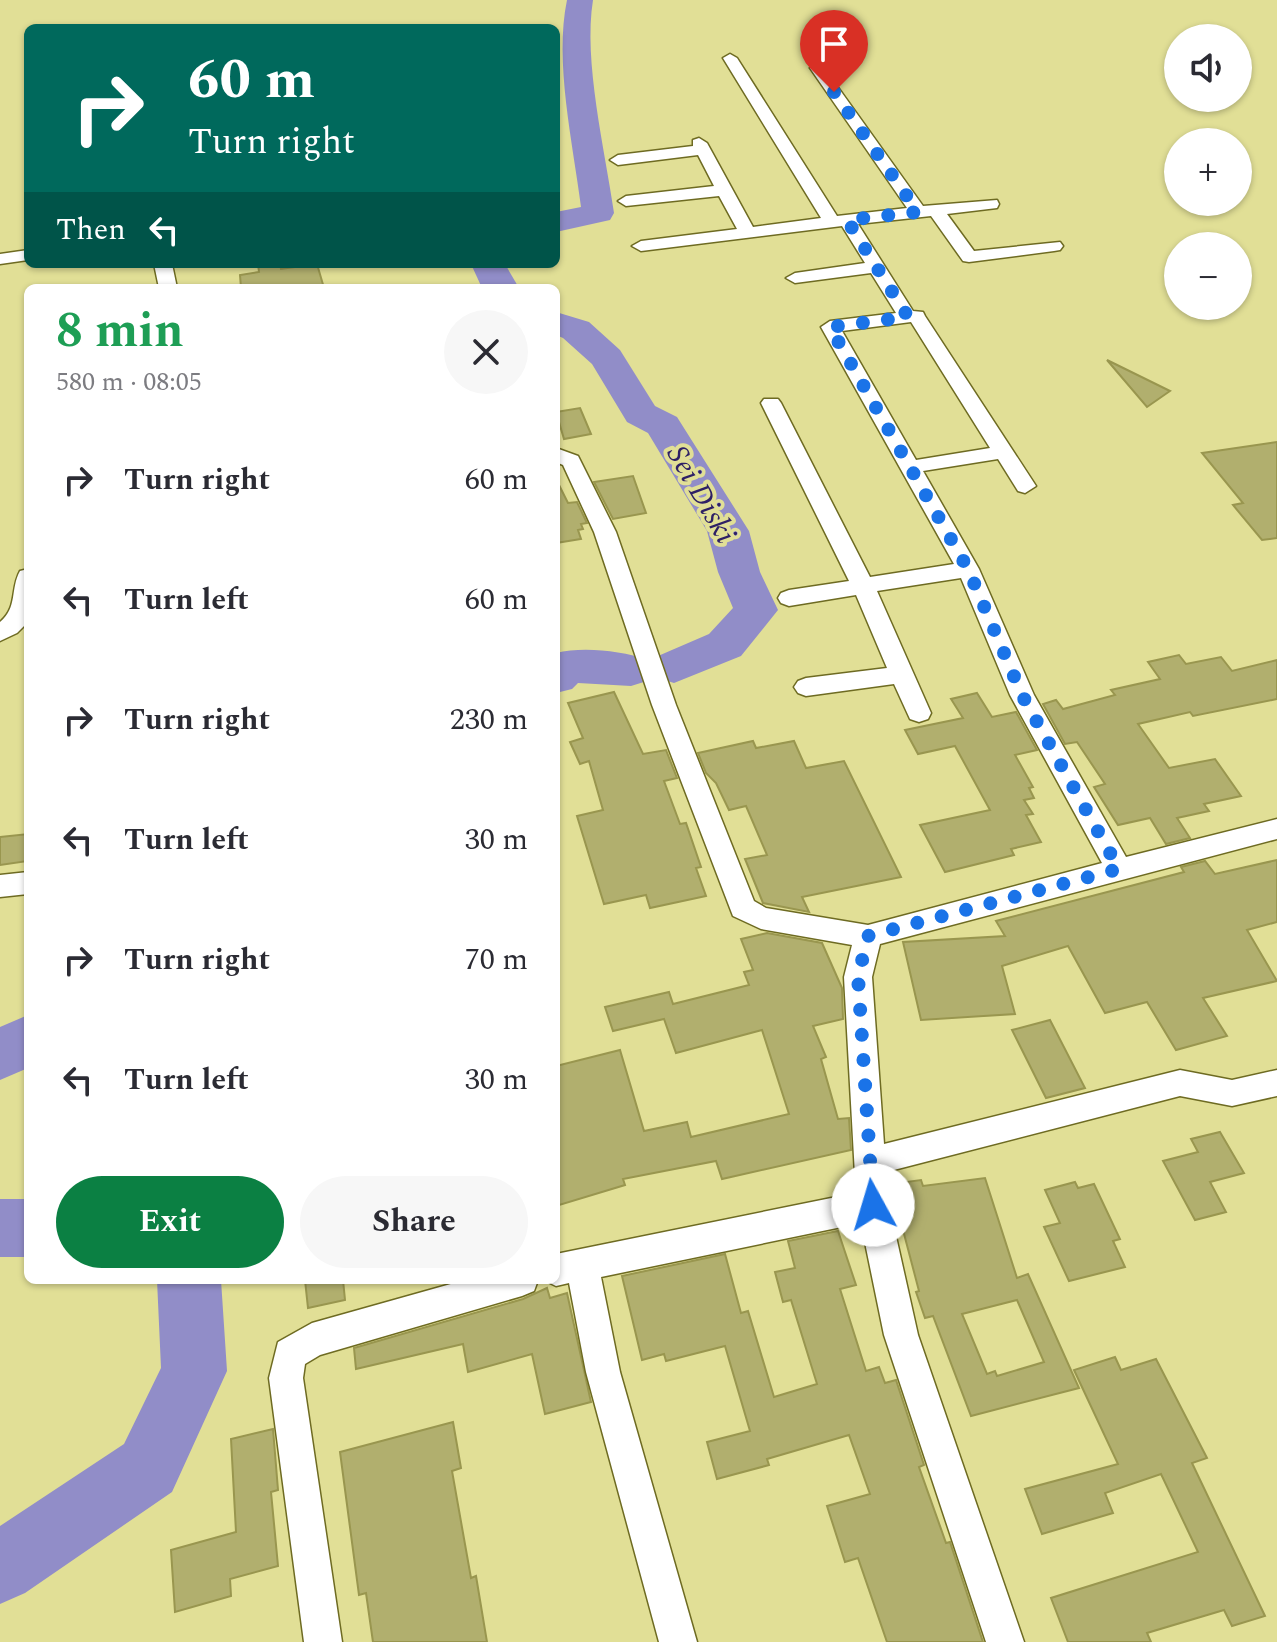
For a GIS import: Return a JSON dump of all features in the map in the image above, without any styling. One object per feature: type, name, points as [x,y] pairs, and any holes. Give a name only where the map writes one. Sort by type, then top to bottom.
[{"type":"street","points":[[730,58],[839,221],[877,267],[908,317]]},
{"type":"street","points":[[817,68],[927,211],[969,257],[1054,246]]},
{"type":"street","points":[[618,160],[701,146],[748,233]]},
{"type":"street","points":[[626,201],[725,190]]},
{"type":"street","points":[[641,246],[991,204]]},
{"type":"street","points":[[0,259],[24,256]]},
{"type":"street","points":[[795,278],[877,267]]},
{"type":"street","points":[[1025,486],[916,316],[830,327],[968,569],[1022,695],[1119,869]]},
{"type":"street","points":[[771,403],[863,586],[919,713]]},
{"type":"street","points":[[910,467],[1004,452]]},
{"type":"street","points":[[560,456],[571,461],[605,532],[664,705],[743,908],[761,918],[868,936],[1277,829]]},
{"type":"street","points":[[789,598],[968,569]]},
{"type":"street","points":[[0,633],[18,623],[24,609]]},
{"type":"street","points":[[0,633],[24,643]]},
{"type":"street","points":[[806,687],[902,674]]},
{"type":"street","points":[[0,886],[24,883]]},
{"type":"street","points":[[868,936],[858,977],[873,1205],[901,1335],[1005,1642]]},
{"type":"street","points":[[869,1162],[1180,1083],[1199,1084],[1222,1093],[1239,1093],[1277,1083]]},
{"type":"street","points":[[678,1642],[603,1372],[569,1266],[873,1205]]},
{"type":"street","points":[[323,1642],[286,1378],[290,1354],[312,1340],[508,1284]]},
{"type":"building","points":[[258,268],[318,268],[323,284],[241,284],[240,275],[259,272]]},
{"type":"building","points":[[1107,360],[1170,391],[1147,407]]},
{"type":"building","points":[[580,408],[591,434],[564,439],[560,411]]},
{"type":"building","points":[[1277,442],[1277,538],[1262,540],[1233,505],[1243,503],[1202,453]]},
{"type":"building","points":[[633,476],[646,513],[613,519],[594,482]]},
{"type":"building","points":[[560,487],[568,503],[577,502],[587,523],[581,524],[583,529],[578,530],[581,539],[560,542]]},
{"type":"building","points":[[1179,655],[1186,664],[1221,657],[1232,671],[1277,660],[1277,699],[1193,716],[1190,712],[1138,724],[1169,768],[1215,759],[1241,796],[1204,804],[1209,811],[1177,818],[1190,838],[1166,844],[1150,818],[1118,825],[1094,787],[1105,784],[1077,742],[1065,744],[1043,704],[1056,700],[1063,709],[1115,695],[1111,690],[1160,679],[1148,662]]},
{"type":"building","points":[[614,692],[643,754],[666,750],[677,778],[664,781],[680,824],[686,823],[701,867],[696,868],[706,896],[650,908],[646,895],[604,904],[577,816],[603,810],[589,761],[580,764],[570,742],[583,738],[568,703]]},
{"type":"building","points":[[977,693],[992,717],[1016,712],[1037,750],[1015,755],[1033,787],[1029,788],[1034,798],[1024,800],[1033,814],[1026,815],[1041,842],[1011,849],[1014,855],[945,872],[920,825],[990,810],[955,746],[918,754],[905,730],[963,718],[951,699]]},
{"type":"building","points":[[753,741],[756,748],[794,741],[806,768],[844,761],[901,877],[802,897],[809,912],[763,903],[745,859],[767,855],[746,806],[729,810],[716,783],[706,773],[698,753]]},
{"type":"building","points":[[24,834],[24,862],[0,865],[0,837]]},
{"type":"building","points":[[1277,860],[1277,922],[1247,930],[1277,981],[1203,998],[1227,1036],[1176,1050],[1147,1002],[1105,1013],[1068,946],[1002,966],[1015,1014],[921,1020],[903,942],[1005,936],[996,921],[1184,872],[1181,867],[1205,861],[1215,874]]},
{"type":"building","points":[[767,933],[822,943],[842,988],[843,1019],[813,1026],[826,1057],[821,1059],[838,1119],[849,1118],[851,1150],[722,1179],[716,1161],[623,1179],[625,1185],[560,1205],[560,1065],[620,1050],[644,1131],[687,1122],[691,1137],[789,1114],[762,1030],[676,1053],[664,1019],[613,1031],[605,1007],[669,992],[673,1004],[749,985],[744,972],[753,970],[741,939]]},
{"type":"building","points":[[1050,1020],[1085,1088],[1046,1098],[1012,1030]]},
{"type":"building","points":[[1220,1132],[1244,1173],[1210,1182],[1226,1212],[1195,1220],[1163,1161],[1198,1152],[1191,1139]]},
{"type":"building","points":[[985,1178],[1017,1278],[1028,1274],[1079,1388],[971,1416],[933,1316],[925,1318],[916,1292],[919,1291],[891,1184],[921,1180],[923,1186]],"holes":[[[1017,1300],[1044,1362],[997,1376],[995,1371],[987,1374],[962,1314]]]},
{"type":"building","points":[[1075,1182],[1078,1188],[1094,1184],[1120,1239],[1113,1241],[1125,1267],[1069,1281],[1044,1227],[1060,1223],[1045,1190]]},
{"type":"building","points":[[838,1231],[856,1285],[840,1289],[866,1371],[879,1367],[885,1383],[896,1380],[924,1465],[919,1467],[946,1543],[950,1542],[983,1642],[887,1642],[858,1558],[845,1562],[827,1506],[870,1494],[849,1435],[767,1459],[769,1465],[717,1479],[707,1442],[750,1431],[725,1346],[666,1361],[664,1354],[642,1360],[622,1276],[725,1254],[741,1313],[748,1311],[774,1397],[817,1384],[791,1300],[783,1302],[775,1272],[795,1268],[788,1241]]},
{"type":"building","points":[[305,1284],[343,1284],[345,1300],[308,1308]]},
{"type":"building","points":[[547,1288],[550,1298],[567,1293],[591,1402],[545,1414],[532,1354],[468,1372],[463,1344],[356,1369],[354,1348],[523,1299]]},
{"type":"building","points":[[1115,1357],[1121,1370],[1156,1359],[1207,1458],[1192,1463],[1265,1616],[1232,1626],[1224,1610],[1147,1633],[1151,1642],[1068,1642],[1051,1598],[1198,1552],[1161,1474],[1105,1493],[1113,1513],[1042,1534],[1025,1489],[1118,1464],[1074,1370]]},
{"type":"building","points":[[453,1422],[461,1468],[452,1471],[471,1578],[476,1576],[487,1642],[373,1642],[366,1593],[359,1595],[340,1452]]},
{"type":"building","points":[[273,1429],[278,1490],[271,1492],[278,1566],[230,1579],[231,1596],[175,1612],[171,1550],[236,1532],[231,1439]]},
{"type":"waterway","name":"Sei Diski","points":[[560,221],[598,213],[580,79],[576,21],[580,0]]},
{"type":"waterway","name":"Sei Diski","points":[[490,268],[498,284]]},
{"type":"waterway","name":"Sei Diski","points":[[560,324],[576,330],[607,358],[641,414],[663,425],[728,531],[739,572],[756,610],[725,645],[674,667]]},
{"type":"waterway","name":"Sei Diski","points":[[560,673],[568,666],[631,670]]},
{"type":"waterway","name":"Sei Diski","points":[[0,1055],[24,1042]]},
{"type":"waterway","name":"Sei Diski","points":[[0,1228],[24,1228]]},
{"type":"waterway","name":"Sei Diski","points":[[0,1568],[148,1468],[194,1371],[189,1284]]},
{"type":"route","points":[[834,92],[918,212],[847,220],[908,317],[830,327],[968,569],[1022,695],[1119,869],[868,936],[858,977],[873,1205]]}]
